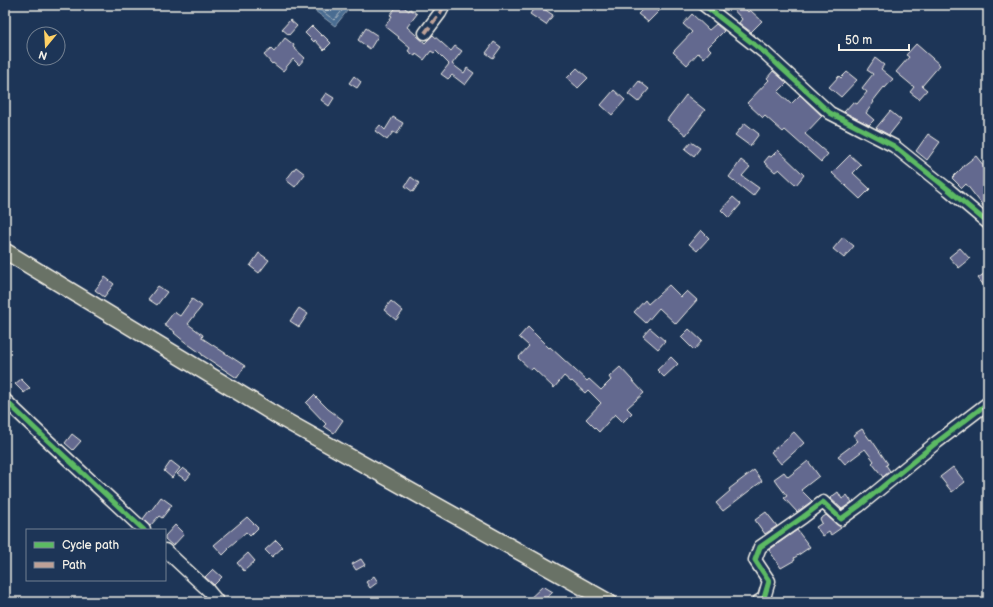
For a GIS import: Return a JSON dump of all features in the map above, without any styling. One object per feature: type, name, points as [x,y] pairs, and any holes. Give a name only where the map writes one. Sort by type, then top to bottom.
[{"type":"main road","points":[[5,251],[279,417],[609,602]]},
{"type":"main road","points":[[5,263],[273,426],[588,602]]},
{"type":"street","points":[[425,33],[444,5]]},
{"type":"street","points":[[704,5],[765,53],[830,113],[894,146],[988,223]]},
{"type":"street","points":[[5,400],[143,529]]},
{"type":"street","points":[[758,602],[764,598],[769,581],[754,560],[760,547],[823,502],[842,519],[988,403]]},
{"type":"street","points":[[166,551],[208,590],[218,602]]},
{"type":"water","points":[[307,5],[352,5],[335,26]]},
{"type":"building","points":[[398,5],[401,5],[409,11],[410,9],[417,14],[407,27],[425,43],[433,35],[451,51],[455,46],[462,51],[452,64],[464,73],[467,68],[474,73],[465,85],[452,75],[448,79],[441,74],[449,64],[436,51],[434,53],[431,51],[424,60],[416,54],[415,56],[408,51],[410,48],[398,38],[399,37],[385,26],[392,16],[390,15]]},
{"type":"building","points":[[536,5],[553,15],[546,25],[530,14]]},
{"type":"building","points":[[647,5],[665,5],[648,22],[638,14]]},
{"type":"building","points":[[729,5],[742,5],[748,12],[750,10],[762,21],[751,32],[739,23],[742,19]]},
{"type":"building","points":[[692,14],[709,30],[716,24],[724,31],[708,47],[711,50],[704,58],[698,53],[687,65],[673,52],[692,32],[683,24]]},
{"type":"building","points":[[290,20],[297,26],[289,35],[282,29]]},
{"type":"building","points":[[312,26],[331,43],[324,50],[315,40],[314,42],[305,33]]},
{"type":"building","points":[[366,28],[378,36],[370,49],[358,40]]},
{"type":"building","points":[[285,38],[294,45],[293,47],[305,58],[299,65],[293,59],[283,71],[273,63],[272,64],[264,55],[271,49],[274,52]]},
{"type":"building","points":[[494,42],[501,47],[493,58],[486,53]]},
{"type":"building","points":[[916,44],[940,65],[922,86],[927,90],[919,99],[910,92],[914,87],[896,72],[909,57],[906,55]]},
{"type":"building","points":[[875,58],[884,65],[881,69],[893,79],[885,88],[884,87],[866,113],[874,120],[869,125],[844,112],[853,102],[857,104],[867,92],[862,88],[873,74],[867,70]]},
{"type":"building","points":[[577,68],[588,78],[578,88],[567,78]]},
{"type":"building","points":[[773,71],[787,83],[778,92],[791,104],[800,95],[822,116],[805,134],[828,154],[821,162],[785,130],[783,132],[765,116],[763,118],[747,103],[769,80],[767,78]]},
{"type":"building","points":[[847,72],[857,80],[841,97],[829,87],[839,76],[841,78]]},
{"type":"building","points":[[354,76],[361,82],[357,88],[349,83]]},
{"type":"building","points":[[639,81],[649,89],[638,102],[628,94]]},
{"type":"building","points":[[614,90],[625,100],[612,115],[601,105]]},
{"type":"building","points":[[326,93],[334,98],[329,106],[321,100]]},
{"type":"building","points":[[686,95],[705,110],[686,135],[667,120]]},
{"type":"building","points":[[890,111],[901,120],[889,135],[876,128]]},
{"type":"building","points":[[393,117],[403,123],[397,134],[393,132],[387,140],[375,131],[380,125],[385,130]]},
{"type":"building","points":[[745,123],[759,134],[750,146],[735,135]]},
{"type":"building","points":[[928,134],[940,142],[927,160],[916,151]]},
{"type":"building","points":[[691,142],[700,148],[694,156],[685,149]]},
{"type":"building","points":[[778,150],[804,175],[796,185],[779,169],[775,172],[764,162],[769,156],[771,157]]},
{"type":"building","points":[[850,155],[861,165],[853,173],[870,189],[860,199],[832,173]]},
{"type":"building","points":[[976,156],[988,171],[988,212],[966,184],[962,188],[952,178],[963,166]]},
{"type":"building","points":[[741,160],[750,167],[742,176],[759,188],[753,196],[729,177]]},
{"type":"building","points":[[296,167],[305,174],[295,187],[286,180]]},
{"type":"building","points":[[411,177],[419,183],[413,192],[405,186]]},
{"type":"building","points":[[733,197],[741,204],[729,218],[721,210]]},
{"type":"building","points":[[701,230],[709,238],[697,251],[689,244]]},
{"type":"building","points":[[843,237],[854,246],[844,258],[833,249]]},
{"type":"building","points":[[960,248],[970,259],[959,268],[949,257]]},
{"type":"building","points":[[259,253],[269,260],[259,273],[250,266]]},
{"type":"building","points":[[988,271],[988,291],[978,278]]},
{"type":"building","points":[[105,277],[114,284],[104,297],[95,290]]},
{"type":"building","points":[[669,285],[681,297],[687,291],[697,300],[676,324],[659,308],[646,323],[634,312],[645,300],[648,304]]},
{"type":"building","points":[[158,286],[167,292],[157,305],[148,299]]},
{"type":"building","points":[[192,299],[202,306],[188,324],[203,335],[202,338],[245,366],[237,378],[202,355],[174,333],[175,332],[164,325],[174,312],[180,316]]},
{"type":"building","points":[[391,301],[403,311],[396,320],[384,310]]},
{"type":"building","points":[[299,308],[308,314],[299,327],[290,321]]},
{"type":"building","points":[[528,327],[549,348],[550,347],[587,381],[589,379],[601,390],[611,380],[609,377],[620,367],[644,393],[627,408],[632,413],[623,422],[615,414],[599,432],[586,419],[601,403],[588,390],[585,393],[564,376],[554,388],[533,368],[531,370],[518,358],[529,346],[519,337]]},
{"type":"building","points":[[650,328],[665,341],[658,349],[643,336]]},
{"type":"building","points":[[689,329],[702,341],[694,350],[681,337]]},
{"type":"building","points":[[671,357],[678,364],[664,377],[657,370]]},
{"type":"building","points":[[21,379],[30,388],[24,393],[15,384]]},
{"type":"building","points":[[314,395],[328,409],[343,420],[334,433],[324,426],[326,424],[306,403]]},
{"type":"building","points":[[862,429],[870,440],[871,439],[888,464],[886,465],[890,471],[883,477],[872,463],[874,461],[865,449],[845,464],[838,456],[858,441],[853,435]]},
{"type":"building","points":[[794,432],[804,443],[781,464],[771,452]]},
{"type":"building","points":[[72,434],[81,441],[73,450],[65,443]]},
{"type":"building","points":[[171,461],[180,468],[172,478],[164,471]]},
{"type":"building","points":[[808,461],[819,476],[801,490],[812,501],[797,512],[784,498],[787,496],[774,479],[784,472],[788,477]]},
{"type":"building","points":[[953,467],[965,482],[952,492],[940,477]]},
{"type":"building","points":[[183,468],[191,474],[186,480],[177,474]]},
{"type":"building","points":[[754,470],[762,481],[723,511],[716,503],[730,491],[729,489]]},
{"type":"building","points":[[838,492],[842,499],[847,495],[852,502],[842,509],[830,498]]},
{"type":"building","points":[[161,497],[172,505],[162,518],[159,516],[150,526],[143,519]]},
{"type":"building","points":[[766,512],[777,526],[765,534],[755,520]]},
{"type":"building","points":[[826,515],[841,528],[831,535],[829,532],[823,536],[816,527],[822,523],[820,519]]},
{"type":"building","points":[[247,517],[258,528],[250,536],[246,532],[228,548],[229,549],[223,555],[214,545]]},
{"type":"building","points":[[175,525],[184,534],[173,546],[166,540],[166,535]]},
{"type":"building","points":[[797,530],[810,547],[794,558],[795,560],[781,568],[769,550]]},
{"type":"building","points":[[276,540],[283,547],[272,557],[265,550]]},
{"type":"building","points":[[248,553],[255,561],[244,571],[237,563]]},
{"type":"building","points":[[361,559],[365,565],[356,570],[352,564]]},
{"type":"building","points":[[213,569],[222,577],[214,585],[205,577]]},
{"type":"building","points":[[374,576],[378,582],[370,588],[366,582]]},
{"type":"building","points":[[543,586],[553,592],[542,602],[526,602]]},
{"type":"marked path","points":[[425,33],[444,5]]},
{"type":"cycle path","points":[[704,5],[765,53],[830,113],[894,146],[988,223]]},
{"type":"cycle path","points":[[5,400],[143,529]]},
{"type":"cycle path","points":[[758,602],[764,598],[769,581],[755,560],[760,547],[823,502],[841,519],[988,403]]}]
